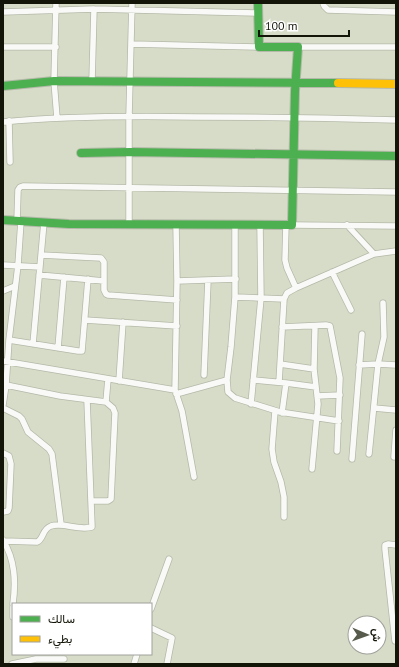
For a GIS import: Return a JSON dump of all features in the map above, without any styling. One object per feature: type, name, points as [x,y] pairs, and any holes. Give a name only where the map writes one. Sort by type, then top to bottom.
[{"type":"street","points":[[56,3],[54,81],[57,118]]},
{"type":"street","points":[[129,223],[129,116],[132,3]]},
{"type":"street","points":[[258,3],[259,47]]},
{"type":"street","points":[[323,3],[328,10],[396,12]]},
{"type":"street","points":[[92,81],[94,9]]},
{"type":"street","points":[[3,12],[94,9],[259,13]]},
{"type":"street","points":[[131,44],[214,47],[396,47]]},
{"type":"street","points":[[3,47],[56,47]]},
{"type":"street","points":[[296,288],[286,268],[285,260],[294,191],[295,83],[298,47]]},
{"type":"street","points":[[3,86],[54,81],[396,84]]},
{"type":"street","points":[[10,162],[6,122],[57,118],[129,116],[295,117],[396,120]]},
{"type":"street","points":[[81,153],[130,152],[396,156]]},
{"type":"street","points":[[61,524],[52,454],[49,449],[28,432],[19,416],[3,406],[6,386],[5,361],[18,265],[18,190],[20,187],[396,192]]},
{"type":"street","points":[[3,220],[69,224],[129,223],[396,226]]},
{"type":"street","points":[[33,344],[44,222]]},
{"type":"street","points":[[176,224],[176,392],[182,411],[194,478]]},
{"type":"street","points":[[236,224],[236,279],[232,347],[226,380],[228,392],[235,398],[282,413],[339,422]]},
{"type":"street","points":[[251,404],[261,298],[260,224]]},
{"type":"street","points":[[347,225],[374,254]]},
{"type":"street","points":[[279,382],[284,299],[286,293],[374,254],[396,251]]},
{"type":"street","points":[[41,255],[101,258],[104,262],[105,292],[108,295],[177,300]]},
{"type":"street","points":[[3,265],[40,267]]},
{"type":"street","points":[[332,272],[351,310]]},
{"type":"street","points":[[39,275],[104,280]]},
{"type":"street","points":[[58,348],[64,277]]},
{"type":"street","points":[[9,340],[82,351],[88,279]]},
{"type":"street","points":[[177,281],[236,279]]},
{"type":"street","points":[[204,375],[208,280]]},
{"type":"street","points":[[3,291],[15,286]]},
{"type":"street","points":[[235,297],[284,299]]},
{"type":"street","points":[[369,454],[378,364],[384,337],[383,303]]},
{"type":"street","points":[[85,320],[177,326]]},
{"type":"street","points":[[119,381],[123,322]]},
{"type":"street","points":[[282,327],[328,325],[331,329],[340,370],[337,452]]},
{"type":"street","points":[[312,469],[318,404],[314,369],[315,326]]},
{"type":"street","points":[[352,459],[362,334]]},
{"type":"street","points":[[5,361],[176,392],[226,380]]},
{"type":"street","points":[[280,364],[314,369]]},
{"type":"street","points":[[360,365],[396,365]]},
{"type":"street","points":[[106,402],[108,379]]},
{"type":"street","points":[[253,380],[316,386]]},
{"type":"street","points":[[282,413],[286,383]]},
{"type":"street","points":[[6,386],[106,402],[113,408],[115,413],[111,499],[108,502],[91,501]]},
{"type":"street","points":[[317,396],[340,395]]},
{"type":"street","points":[[3,540],[37,542],[46,528],[61,524],[86,528],[92,527],[87,400]]},
{"type":"street","points":[[374,408],[396,410]]},
{"type":"street","points":[[275,411],[272,449],[274,462],[281,482],[284,497],[284,517]]},
{"type":"street","points":[[394,457],[396,430]]},
{"type":"street","points":[[3,453],[9,456],[11,464],[9,508],[8,511],[3,512]]},
{"type":"street","points":[[3,540],[12,556],[15,576],[13,603]]},
{"type":"street","points":[[395,641],[385,546],[388,544],[396,545]]},
{"type":"street","points":[[152,606],[169,559]]},
{"type":"street","points":[[152,628],[172,638],[167,664]]},
{"type":"street","points":[[20,655],[21,662]]},
{"type":"street","points":[[12,664],[36,659],[64,658]]},
{"type":"traffic: fast","points":[[3,220],[69,224],[292,225],[295,91],[298,47],[259,47],[258,3]]},
{"type":"traffic: fast","points":[[3,86],[54,81],[338,83]]},
{"type":"traffic: fast","points":[[81,153],[130,152],[396,156]]},
{"type":"traffic: slow","points":[[338,83],[396,84]]}]
